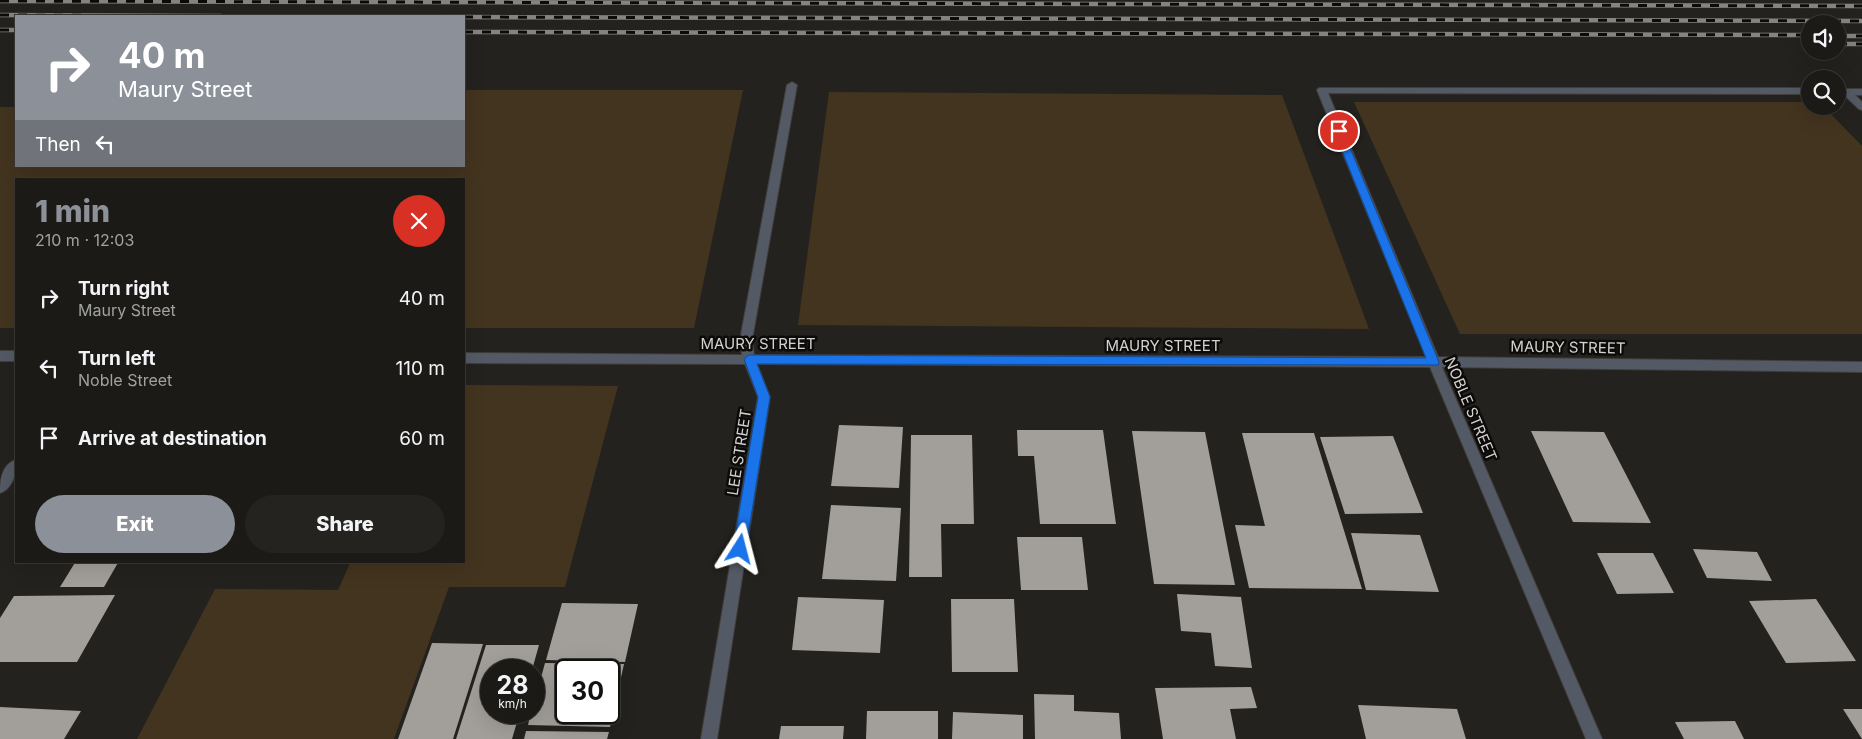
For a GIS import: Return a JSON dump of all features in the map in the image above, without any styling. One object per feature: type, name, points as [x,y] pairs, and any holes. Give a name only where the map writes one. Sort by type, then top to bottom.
[{"type":"street","name":"LEE STREET","points":[[709,739],[764,397],[749,359],[746,340],[792,85]]},
{"type":"street","name":"NOBLE STREET","points":[[1594,739],[1434,362],[1322,90],[1801,92]]},
{"type":"street","points":[[1846,92],[1862,92]]},
{"type":"street","points":[[1846,95],[1862,107]]},
{"type":"street","points":[[0,356],[15,356]]},
{"type":"street","name":"MAURY STREET","points":[[465,358],[1434,362],[1862,367]]},
{"type":"street","points":[[0,487],[15,466]]},
{"type":"shaded area","points":[[465,90],[743,90],[694,328],[465,328],[465,178],[15,178],[15,328],[0,328],[0,107],[15,107],[15,167],[465,167]]},
{"type":"shaded area","points":[[829,92],[1282,95],[1369,329],[798,325]]},
{"type":"shaded area","points":[[1354,102],[1801,102],[1801,115],[1832,115],[1862,146],[1862,334],[1460,334]]},
{"type":"shaded area","points":[[465,385],[618,386],[565,587],[449,587],[394,739],[137,739],[215,589],[338,590],[350,563],[465,563]]},
{"type":"building","points":[[839,425],[903,427],[899,488],[831,486]]},
{"type":"building","points":[[1017,430],[1103,430],[1116,524],[1040,524],[1034,456],[1018,456]]},
{"type":"building","points":[[1132,431],[1205,432],[1235,585],[1154,584]]},
{"type":"building","points":[[1531,431],[1604,432],[1651,523],[1573,522]]},
{"type":"building","points":[[1242,433],[1314,433],[1362,589],[1249,588],[1235,525],[1265,526]]},
{"type":"building","points":[[911,435],[972,435],[974,524],[941,524],[942,577],[909,577]]},
{"type":"building","points":[[1393,436],[1423,513],[1345,514],[1320,437]]},
{"type":"building","points":[[831,505],[901,508],[896,581],[822,579]]},
{"type":"building","points":[[1351,533],[1420,535],[1439,592],[1366,590]]},
{"type":"building","points":[[1017,537],[1082,537],[1088,590],[1021,590]]},
{"type":"building","points":[[1693,549],[1757,552],[1772,581],[1707,578]]},
{"type":"building","points":[[1597,553],[1653,553],[1674,593],[1617,594]]},
{"type":"building","points":[[75,563],[118,563],[104,587],[60,587]]},
{"type":"building","points":[[1177,594],[1241,597],[1252,668],[1215,666],[1211,633],[1181,631]]},
{"type":"building","points":[[115,595],[77,662],[0,662],[0,618],[14,596]]},
{"type":"building","points":[[798,597],[884,600],[880,653],[792,650]]},
{"type":"building","points":[[951,599],[1014,599],[1018,672],[952,672]]},
{"type":"building","points":[[1816,599],[1856,661],[1786,663],[1749,601]]},
{"type":"building","points":[[562,603],[638,604],[625,662],[620,662],[620,659],[546,660]]},
{"type":"building","points":[[432,643],[483,644],[453,739],[398,739]]},
{"type":"building","points":[[486,645],[539,645],[535,659],[482,659]]},
{"type":"building","points":[[545,663],[555,663],[555,724],[611,724],[610,727],[528,725],[545,724]]},
{"type":"building","points":[[480,664],[480,724],[516,724],[512,739],[456,739]]},
{"type":"building","points":[[620,664],[624,664],[620,682]]},
{"type":"building","points":[[1251,687],[1257,708],[1230,709],[1236,739],[1163,739],[1155,688]]},
{"type":"building","points":[[1034,694],[1074,695],[1074,711],[1119,713],[1121,739],[1035,739]]},
{"type":"building","points":[[1358,705],[1457,709],[1466,739],[1366,739]]},
{"type":"building","points":[[0,707],[81,711],[64,739],[0,739]]},
{"type":"building","points":[[1843,709],[1862,709],[1862,739]]},
{"type":"building","points":[[867,711],[938,711],[938,739],[866,739]]},
{"type":"building","points":[[953,712],[1023,715],[1023,739],[952,739]]},
{"type":"building","points":[[1735,721],[1744,739],[1684,739],[1675,722]]},
{"type":"building","points":[[781,726],[844,726],[843,739],[779,739]]},
{"type":"building","points":[[526,731],[609,732],[607,739],[524,739]]},
{"type":"railway","points":[[0,1],[1862,6]]},
{"type":"railway","points":[[0,15],[15,15]]},
{"type":"railway","points":[[465,17],[1862,21]]},
{"type":"railway","points":[[0,30],[15,30]]},
{"type":"railway","points":[[465,32],[1801,35]]},
{"type":"railway","points":[[1846,36],[1862,36]]},
{"type":"railway","points":[[1846,44],[1862,44]]},
{"type":"route","points":[[740,549],[764,397],[749,359],[1434,362],[1339,131]]}]
